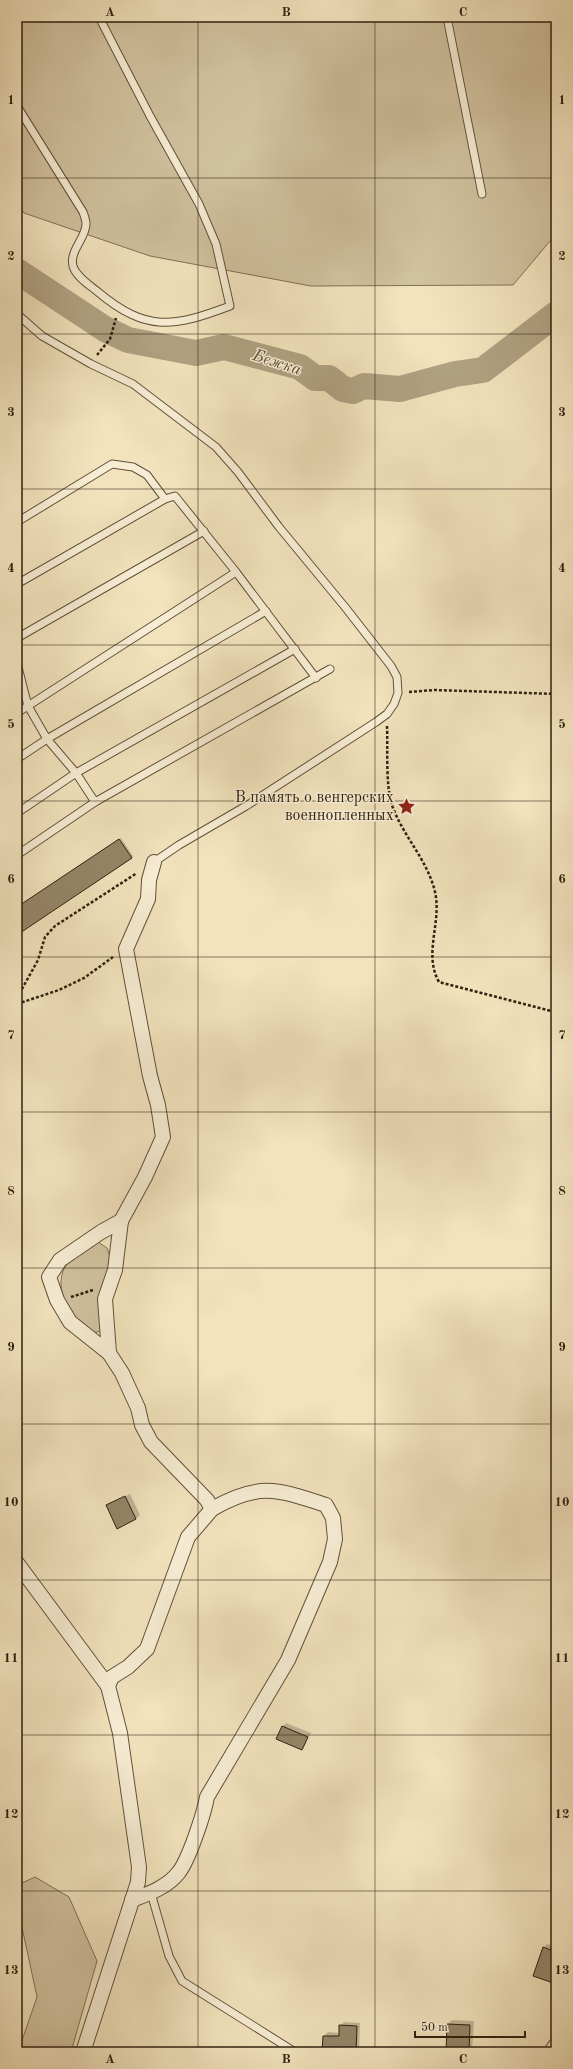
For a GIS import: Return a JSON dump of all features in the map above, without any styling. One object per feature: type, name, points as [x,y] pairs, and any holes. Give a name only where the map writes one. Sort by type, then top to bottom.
[{"type":"street","points":[[109,1353],[106,1299],[115,1270],[121,1221],[145,1177],[163,1137],[158,1105],[150,1076],[126,949],[148,899],[149,880],[154,862]]},
{"type":"street","points":[[121,1221],[101,1232],[60,1260],[53,1268],[49,1277],[57,1300],[70,1322],[109,1353],[138,1408],[142,1425],[151,1442],[206,1500],[212,1509]]},
{"type":"street","points":[[108,1686],[112,1677],[128,1667],[147,1649],[188,1537],[212,1509],[233,1497],[263,1490],[285,1491],[326,1505],[333,1518],[335,1539],[330,1562],[288,1660],[207,1797],[204,1813],[179,1872],[169,1882],[150,1893],[132,1900]]},
{"type":"street","points":[[17,1563],[108,1686],[120,1733],[139,1867],[138,1882],[83,2052]]},
{"type":"street","points":[[551,2052],[556,2045]]},
{"type":"lane","points":[[17,106],[83,212],[86,224],[72,258],[73,267],[82,279],[118,309],[159,323],[184,321],[230,306],[216,244],[199,204],[150,116],[99,17]]},
{"type":"lane","points":[[447,17],[482,194]]},
{"type":"lane","points":[[17,314],[42,336],[91,364],[133,384],[216,447],[238,472],[279,527],[345,607],[391,666],[397,677],[398,693],[387,714],[246,806],[179,845],[154,862]]},
{"type":"lane","points":[[17,522],[112,464],[133,467],[147,475],[165,499]]},
{"type":"lane","points":[[17,584],[165,499],[175,496],[236,572],[316,678]]},
{"type":"lane","points":[[17,638],[204,531]]},
{"type":"lane","points":[[17,713],[236,572]]},
{"type":"lane","points":[[17,759],[47,739],[266,611]]},
{"type":"lane","points":[[17,813],[76,773],[295,649]]},
{"type":"lane","points":[[17,663],[28,706],[47,739],[76,773],[95,802]]},
{"type":"lane","points":[[17,855],[95,802],[330,669]]},
{"type":"lane","points":[[150,1893],[169,1956],[182,1981],[295,2052]]},
{"type":"path","points":[[91,364],[110,339],[113,327]]},
{"type":"path","points":[[398,693],[435,690],[556,694]]},
{"type":"path","points":[[387,714],[389,784],[393,808],[427,870],[435,892],[436,917],[432,966],[435,975],[439,982],[551,1011]]},
{"type":"path","points":[[17,998],[38,960],[45,937],[55,926],[154,862]]},
{"type":"path","points":[[17,1004],[59,990],[84,978],[126,949]]},
{"type":"path","points":[[57,1300],[109,1286]]},
{"type":"shaded area","points":[[17,17],[556,17],[556,234],[513,285],[311,286],[150,256],[24,213],[17,203]]},
{"type":"shaded area","points":[[95,1240],[107,1248],[111,1259],[104,1330],[90,1334],[77,1320],[66,1304],[61,1285],[62,1276],[68,1263]]},
{"type":"shaded area","points":[[35,1877],[69,1897],[97,1961],[71,2052],[18,2052],[37,1997],[17,1904],[17,1891],[20,1884]]},
{"type":"building","points":[[119,839],[132,858],[17,935],[17,907]]},
{"type":"building","points":[[125,1496],[136,1519],[117,1529],[106,1505]]},
{"type":"building","points":[[282,1726],[308,1737],[302,1750],[276,1739]]},
{"type":"building","points":[[543,1947],[556,1952],[556,1984],[533,1976]]},
{"type":"building","points":[[447,2024],[470,2025],[469,2052],[446,2052]]},
{"type":"building","points":[[339,2025],[357,2026],[356,2052],[322,2052],[323,2036],[339,2036]]},
{"type":"waterway","name":"Бежка","points":[[17,271],[105,329],[128,340],[196,353],[224,347],[300,367],[315,378],[329,378],[343,389],[353,391],[364,386],[400,389],[455,374],[483,370],[556,314]]},
{"type":"place","name":"В память о венгерских военнопленных","points":[[407,807]]}]
